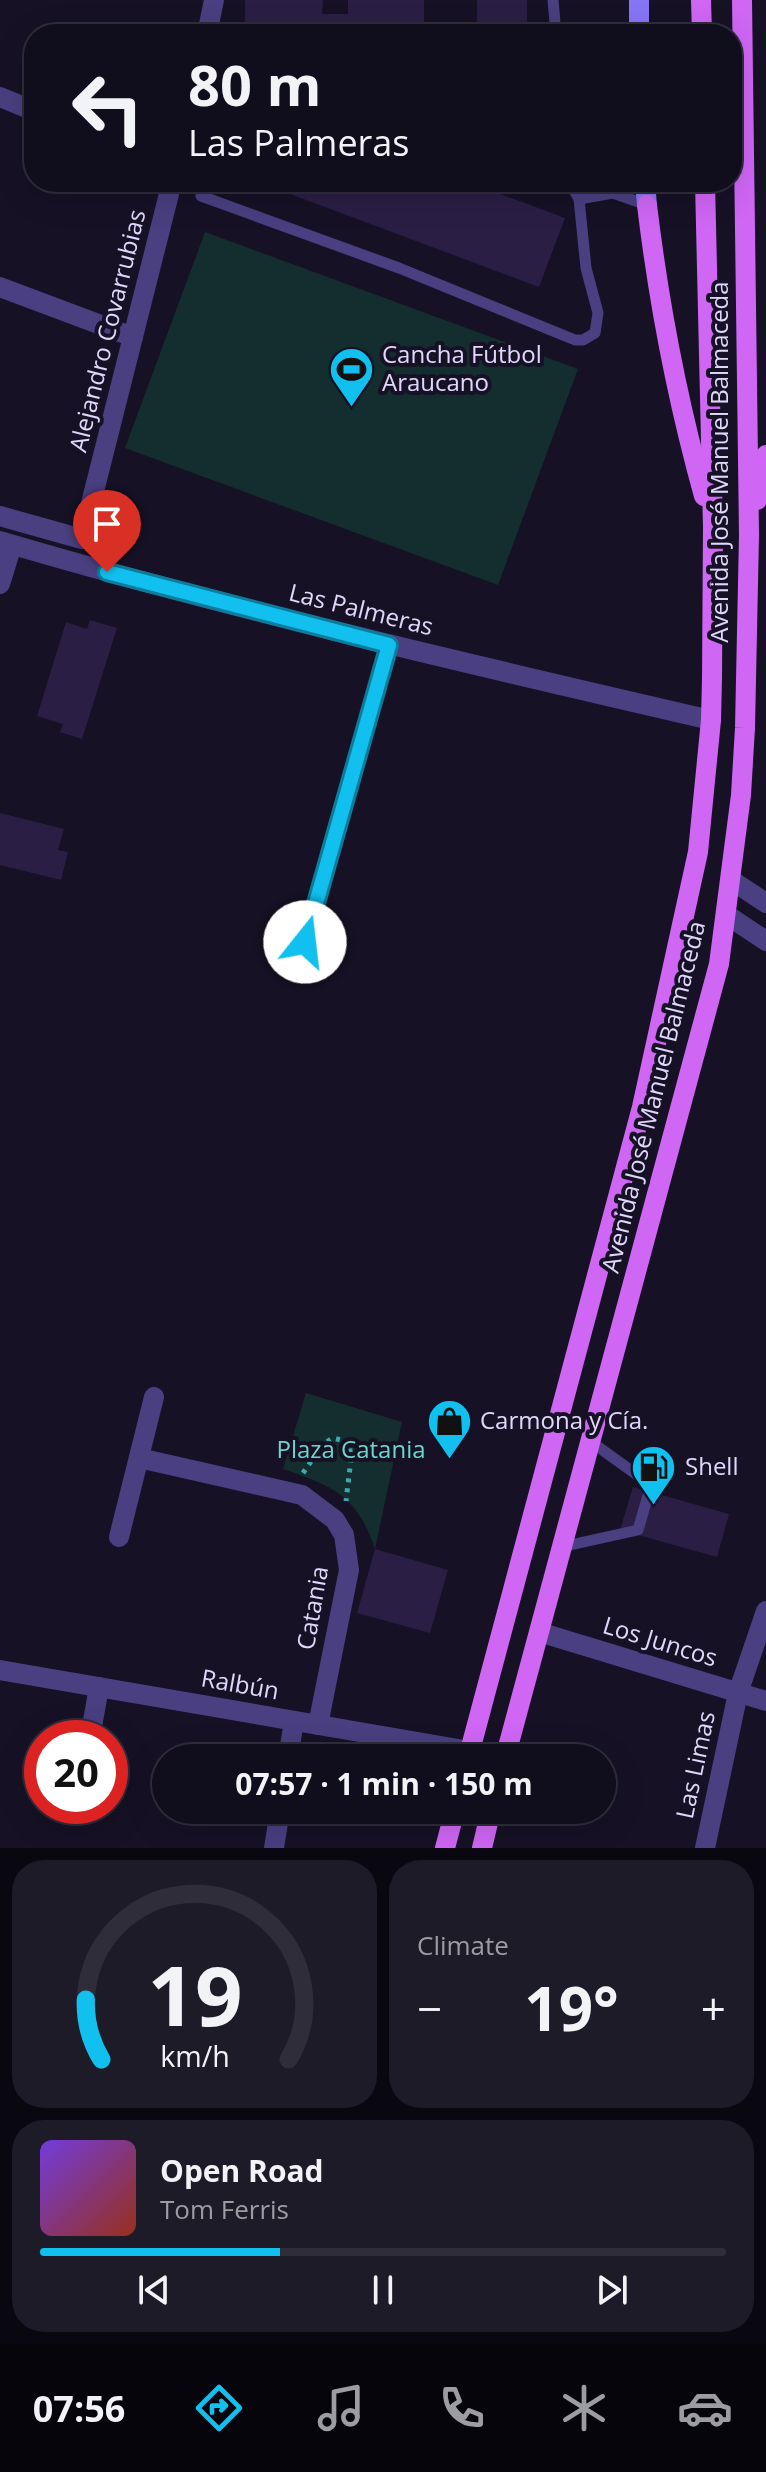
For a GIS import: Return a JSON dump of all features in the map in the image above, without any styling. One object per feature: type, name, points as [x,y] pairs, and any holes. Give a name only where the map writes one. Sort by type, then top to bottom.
[{"type":"main road","points":[[701,0],[702,24]]},
{"type":"main road","name":"Avenida José Manuel Balmaceda","points":[[509,1744],[719,964],[727,915],[741,795],[745,728],[749,535],[742,0]]},
{"type":"main road","name":"Avenida José Manuel Balmaceda","points":[[472,1744],[645,1093],[698,852],[711,720],[713,527],[705,192]]},
{"type":"main road","points":[[647,205],[657,294],[685,427],[713,527]]},
{"type":"main road","points":[[749,535],[766,455]]},
{"type":"main road","points":[[445,1848],[451,1824]]},
{"type":"main road","points":[[482,1848],[488,1824]]},
{"type":"street","points":[[209,24],[214,0]]},
{"type":"street","points":[[639,0],[639,24]]},
{"type":"street","points":[[0,97],[24,107]]},
{"type":"street","name":"Alejandro Covarrubias","points":[[0,516],[82,539],[169,192]]},
{"type":"street","points":[[646,192],[647,205]]},
{"type":"street","points":[[0,287],[133,337]]},
{"type":"street","points":[[0,584],[6,543]]},
{"type":"street","name":"Las Palmeras","points":[[6,543],[389,645],[711,720]]},
{"type":"street","points":[[731,880],[766,903]]},
{"type":"street","points":[[727,915],[766,941]]},
{"type":"street","points":[[119,1537],[154,1397]]},
{"type":"street","points":[[139,1458],[291,1493],[317,1504],[341,1529]]},
{"type":"street","name":"Catania","points":[[318,1725],[349,1570],[341,1529]]},
{"type":"street","name":"Las Limas","points":[[705,1848],[738,1693],[766,1611]]},
{"type":"street","name":"Los Juncos","points":[[539,1632],[766,1701]]},
{"type":"street","name":"Ralbún","points":[[0,1670],[417,1744]]},
{"type":"street","points":[[93,1720],[99,1687]]},
{"type":"street","points":[[290,1744],[294,1721]]},
{"type":"street","points":[[274,1848],[278,1824]]},
{"type":"lane","points":[[553,0],[555,24]]},
{"type":"lane","points":[[201,196],[399,268],[575,340],[590,337],[598,325],[598,313],[586,268],[579,199],[575,192]]},
{"type":"lane","points":[[579,199],[603,192]]},
{"type":"lane","points":[[623,192],[647,205]]},
{"type":"lane","points":[[305,942],[389,645]]},
{"type":"lane","points":[[561,1547],[638,1530],[651,1485],[590,1441]]},
{"type":"path","points":[[291,1493],[323,1444],[333,1438],[349,1442],[351,1459],[341,1529]]},
{"type":"green space","name":"Cancha Fútbol Araucano","points":[[205,232],[578,369],[498,585],[125,448]]},
{"type":"green space","name":"Plaza Catania","points":[[306,1393],[402,1422],[375,1549],[360,1517],[341,1496],[316,1481],[283,1469]]},
{"type":"building","points":[[245,0],[323,0],[322,14],[348,14],[348,0],[424,0],[424,24],[245,24]]},
{"type":"building","points":[[477,0],[527,0],[527,24],[477,24]]},
{"type":"building","points":[[285,192],[495,192],[565,218],[539,287]]},
{"type":"building","points":[[90,620],[117,628],[82,739],[60,732],[63,724],[37,716],[66,622],[87,629]]},
{"type":"building","points":[[0,813],[64,829],[58,850],[68,852],[61,880],[0,865]]},
{"type":"building","points":[[633,1487],[729,1514],[717,1557],[620,1530]]},
{"type":"building","points":[[375,1549],[448,1570],[430,1633],[357,1613]]},
{"type":"place","name":"Cancha Fútbol Araucano","points":[[351,408]]},
{"type":"place","name":"Carmona y Cía.","points":[[449,1460]]},
{"type":"place","name":"Shell","points":[[654,1506]]},
{"type":"route","points":[[107,572],[389,645],[305,942]]}]
